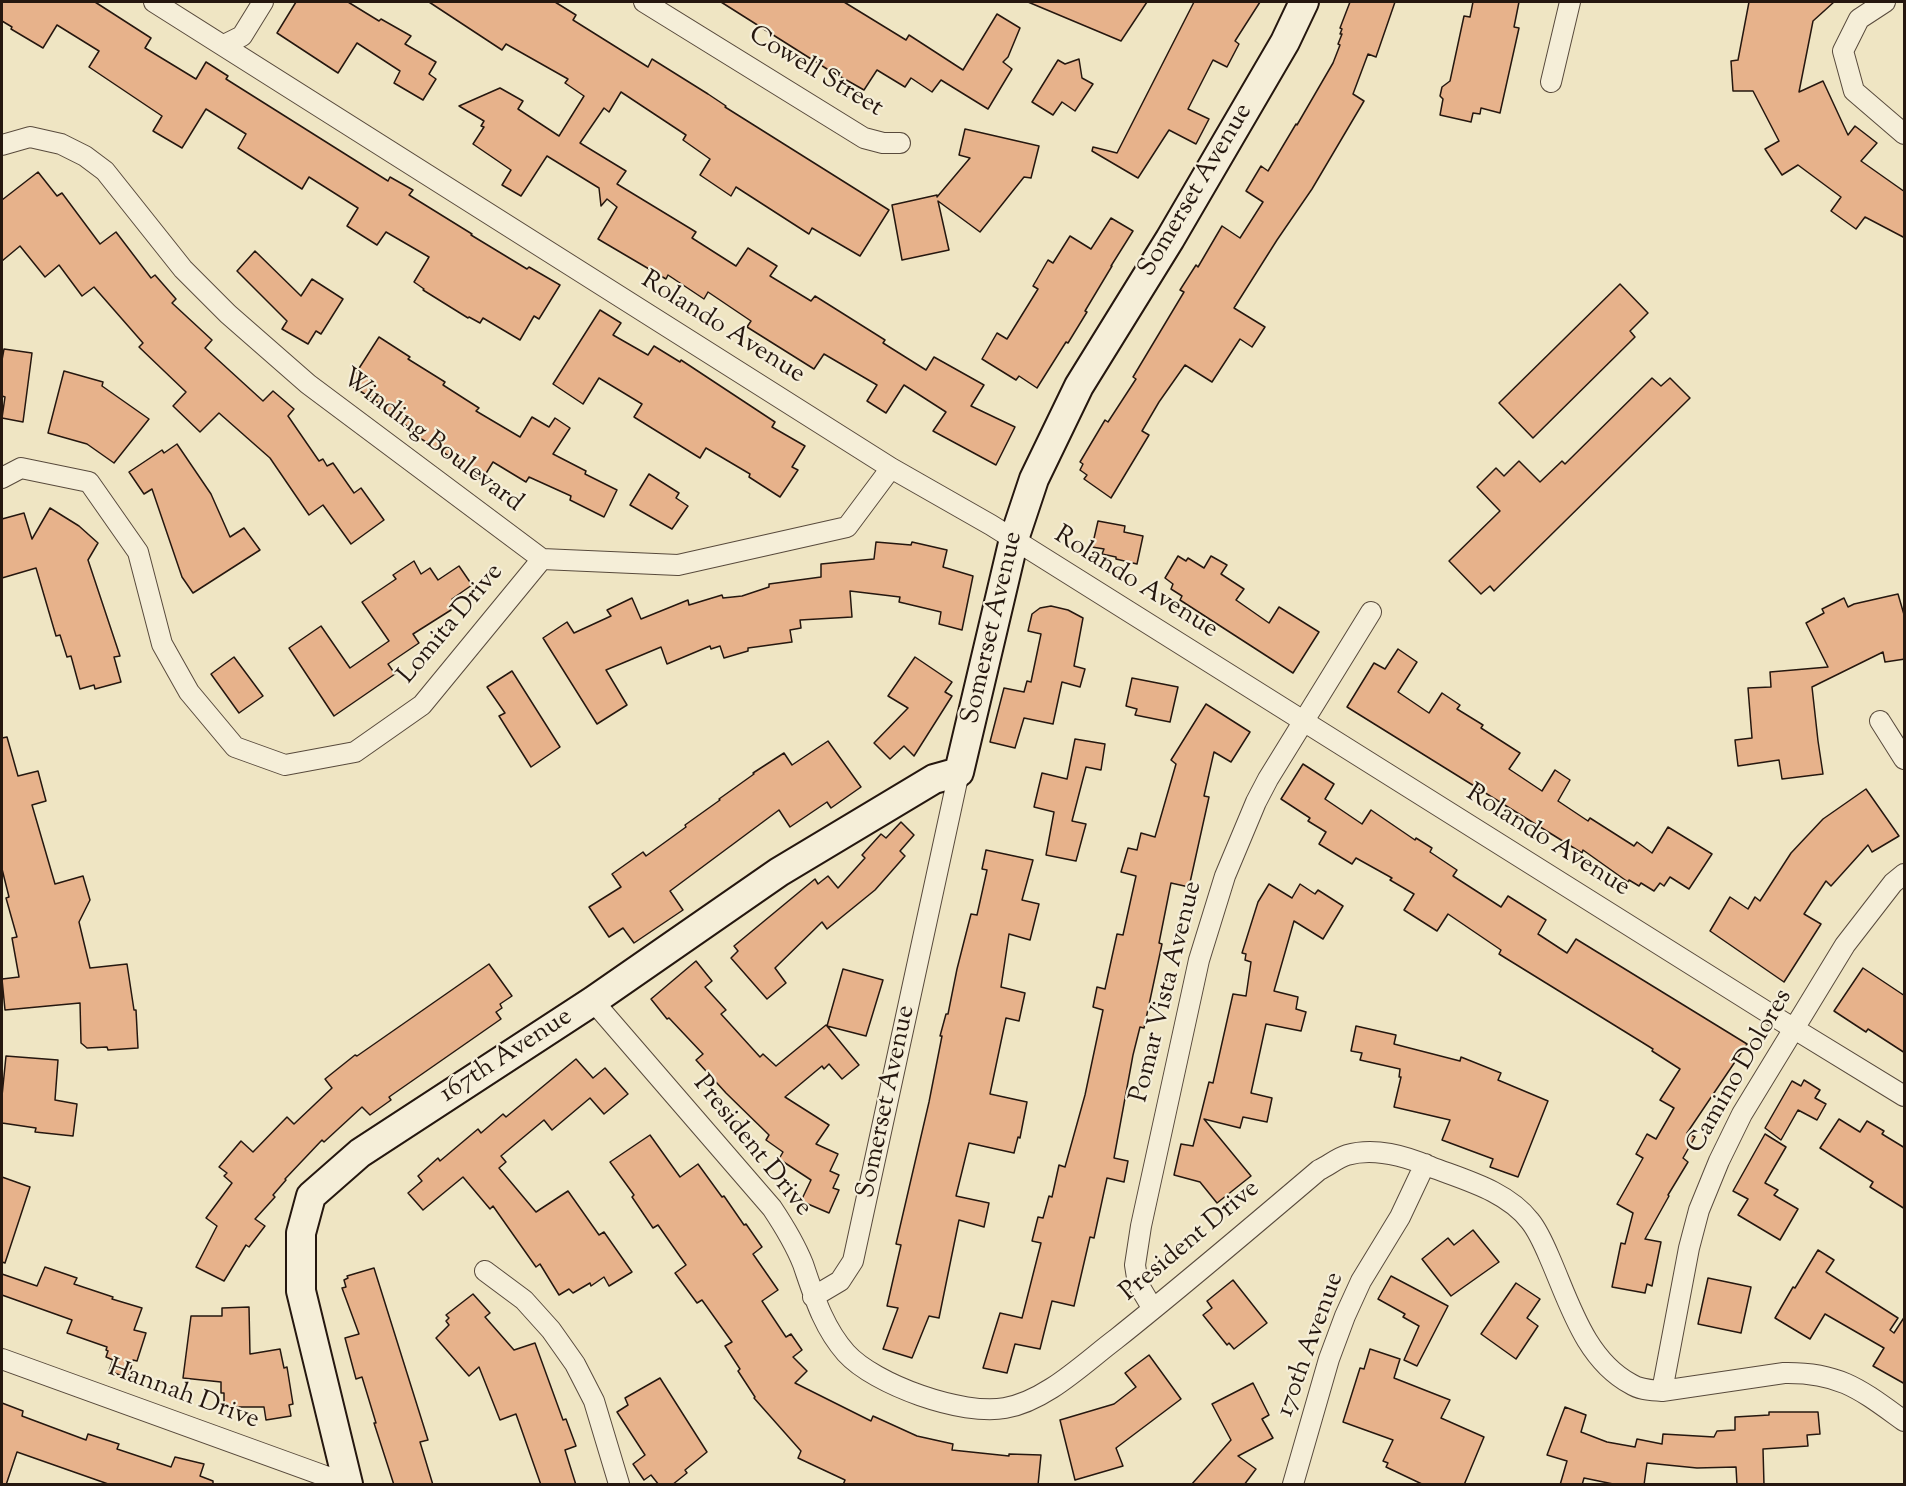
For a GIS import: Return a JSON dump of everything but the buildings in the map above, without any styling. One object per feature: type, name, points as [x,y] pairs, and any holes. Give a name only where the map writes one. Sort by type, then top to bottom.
[{"type":"street","name":"Rolando Avenue","points":[[154,2],[891,468],[1014,539],[1905,1096]]},
{"type":"street","points":[[224,45],[242,36],[263,2]]},
{"type":"street","name":"Cowell Street","points":[[644,2],[864,138],[883,143],[900,143]]},
{"type":"street","name":"Somerset Avenue","points":[[813,1297],[840,1281],[853,1261],[959,772],[1014,539],[1034,479],[1079,386],[1170,239],[1285,42],[1304,2]]},
{"type":"street","points":[[1551,82],[1570,2]]},
{"type":"street","points":[[1885,2],[1859,19],[1843,51],[1854,91],[1905,134]]},
{"type":"street","name":"Winding Boulevard","points":[[2,145],[30,137],[61,144],[105,171],[183,269],[228,314],[308,384],[542,559]]},
{"type":"street","name":"Lomita Drive","points":[[2,478],[21,468],[89,482],[138,552],[162,644],[189,692],[235,747],[285,765],[355,752],[422,705],[542,559]]},
{"type":"street","points":[[542,559],[678,565],[847,526],[891,468]]},
{"type":"street","name":"Pomar Vista Avenue","points":[[1153,1310],[1138,1284],[1135,1265],[1141,1226],[1199,960],[1225,876],[1256,802],[1371,612]]},
{"type":"street","points":[[1880,721],[1905,759]]},
{"type":"street","name":"167th Avenue","points":[[347,1485],[301,1291],[300,1233],[311,1196],[360,1153],[593,1001],[779,872],[934,779],[959,772]]},
{"type":"street","name":"Camino Dolores","points":[[1662,1391],[1680,1287],[1699,1210],[1715,1170],[1742,1114],[1845,945],[1893,882],[1905,874]]},
{"type":"street","name":"President Drive","points":[[593,1001],[772,1208],[791,1236],[813,1297],[826,1325],[847,1354],[872,1374],[925,1397],[981,1410],[1006,1408],[1047,1390],[1070,1375],[1153,1310],[1319,1170],[1345,1155],[1372,1151],[1400,1156],[1425,1164],[1497,1194],[1514,1205],[1530,1221],[1542,1241],[1587,1341],[1604,1364],[1632,1385],[1646,1390],[1662,1391],[1803,1372],[1823,1375],[1862,1390],[1905,1421]]},
{"type":"street","name":"170th Avenue","points":[[1293,1485],[1329,1359],[1345,1316],[1361,1281],[1400,1217],[1425,1164]]},
{"type":"street","points":[[484,1271],[524,1300],[551,1330],[575,1364],[594,1401],[619,1485]]},
{"type":"street","name":"Hannah Drive","points":[[2,1359],[347,1485]]}]
